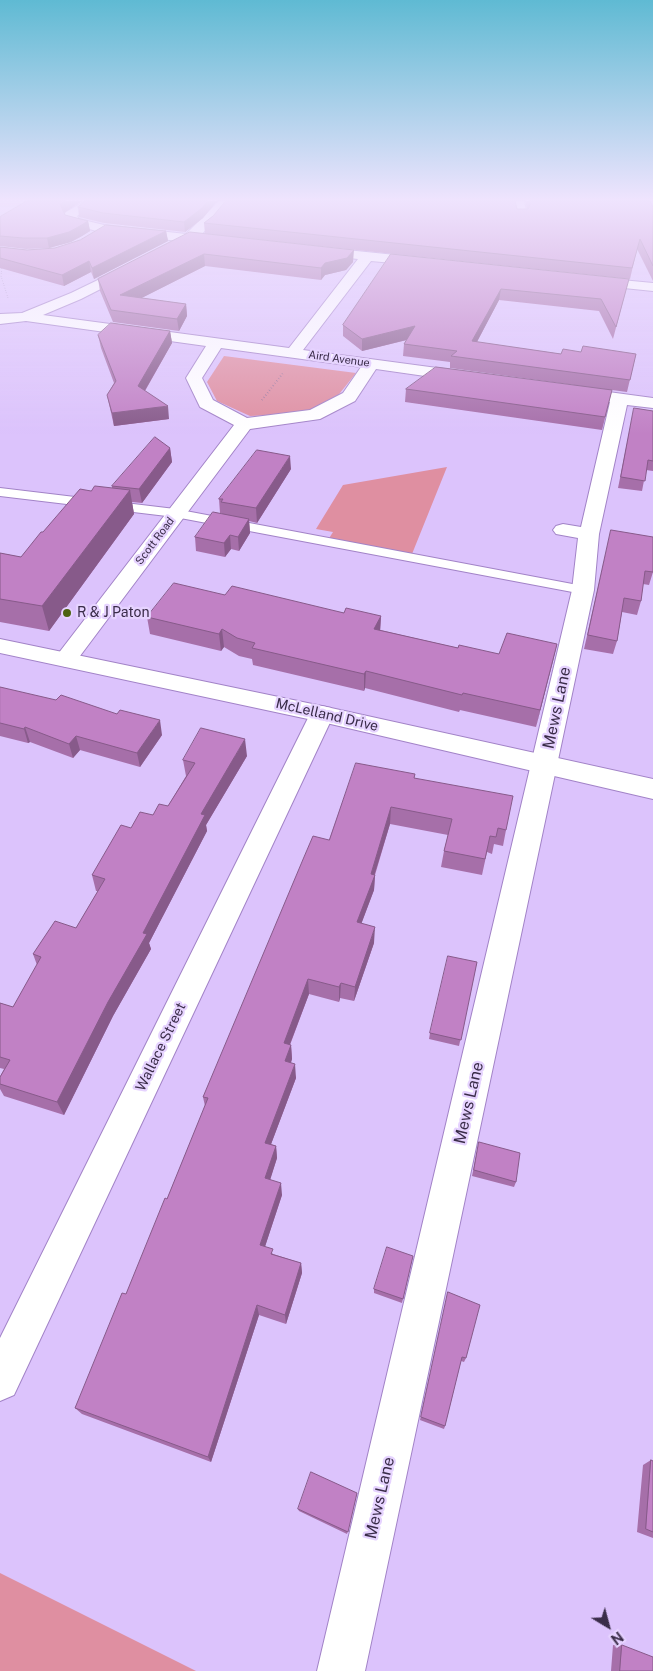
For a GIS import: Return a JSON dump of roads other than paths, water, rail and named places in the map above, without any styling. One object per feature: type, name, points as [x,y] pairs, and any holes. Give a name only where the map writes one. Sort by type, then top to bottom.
[{"type":"street","points":[[13,318],[76,296],[110,279]]},
{"type":"street","points":[[292,353],[349,279]]},
{"type":"street","points":[[580,280],[653,287]]},
{"type":"street","name":"Aird Avenue","points":[[13,318],[216,343],[486,380]]},
{"type":"street","points":[[216,343],[194,378],[206,403],[244,424],[314,415],[349,397],[371,364]]},
{"type":"street","points":[[582,393],[653,403]]},
{"type":"street","name":"Mews Lane","points":[[341,1671],[583,590],[576,532],[620,398]]},
{"type":"street","name":"Scott Road","points":[[66,659],[244,424]]},
{"type":"street","name":"McLelland Drive","points":[[0,646],[322,714],[544,766],[653,789]]},
{"type":"street","name":"Wallace Street","points":[[0,1381],[322,714]]},
{"type":"lane","points":[[0,492],[16,492],[175,513],[583,590]]},
{"type":"place","name":"R & J Paton","points":[[67,613]]}]
